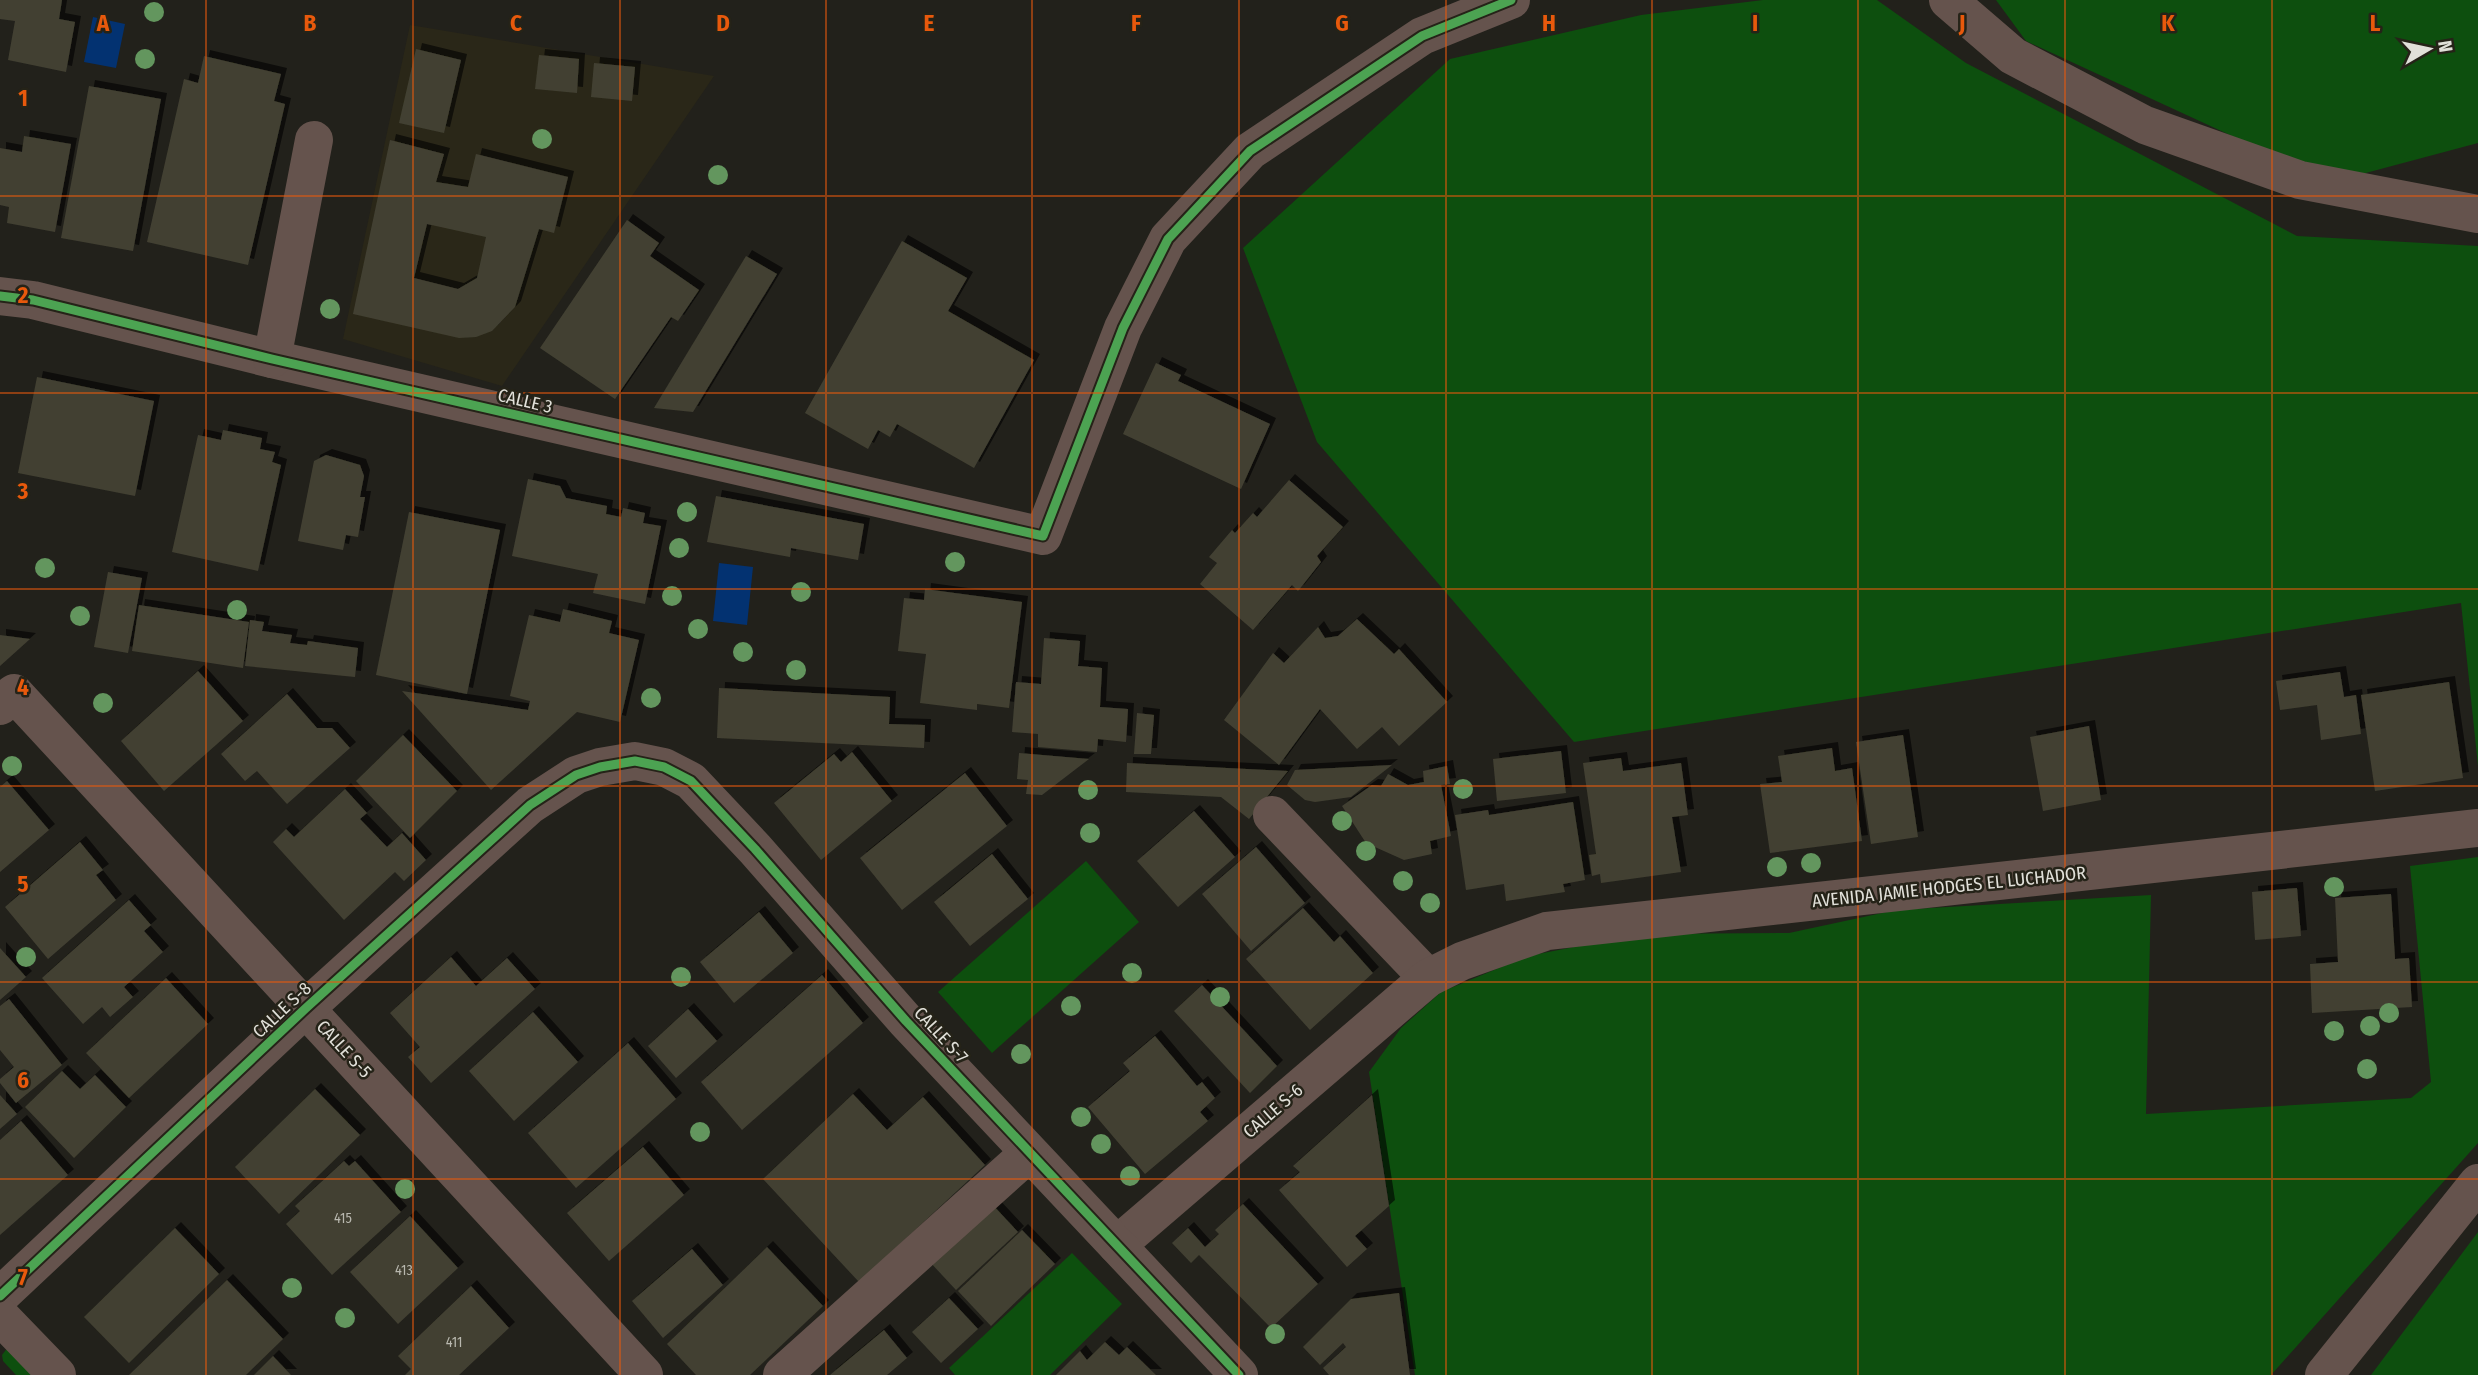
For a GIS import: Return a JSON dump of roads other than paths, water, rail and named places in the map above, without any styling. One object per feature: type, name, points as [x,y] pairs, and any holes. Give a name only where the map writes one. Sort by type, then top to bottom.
[{"type":"street","name":"CALLE 3","points":[[0,296],[33,300],[272,359],[1043,536],[1123,328],[1168,239],[1250,151],[1422,36],[1511,0]]},
{"type":"street","points":[[1948,0],[2012,56],[2146,125],[2300,180],[2478,214]]},
{"type":"street","points":[[272,359],[314,140]]},
{"type":"street","name":"CALLE S-5","points":[[7,699],[306,1008],[644,1375]]},
{"type":"street","name":"CALLE S-7","points":[[600,766],[635,761],[664,767],[691,781],[1029,1153],[1238,1375]]},
{"type":"street","name":"CALLE S-8","points":[[0,1296],[306,1008],[530,805],[576,775],[600,766]]},
{"type":"street","points":[[1272,815],[1428,978]]},
{"type":"street","name":"AVENIDA JAMIE HODGES EL LUCHADOR","points":[[1428,978],[1462,961],[1547,931],[2478,828]]},
{"type":"street","name":"CALLE S-6","points":[[1117,1245],[1428,978]]},
{"type":"street","points":[[782,1375],[1029,1153]]},
{"type":"street","points":[[2324,1375],[2478,1183]]},
{"type":"street","points":[[0,1316],[57,1375]]},
{"type":"water","points":[[93,17],[125,24],[116,68],[84,62]]},
{"type":"water","points":[[719,563],[753,567],[747,625],[713,621]]}]
